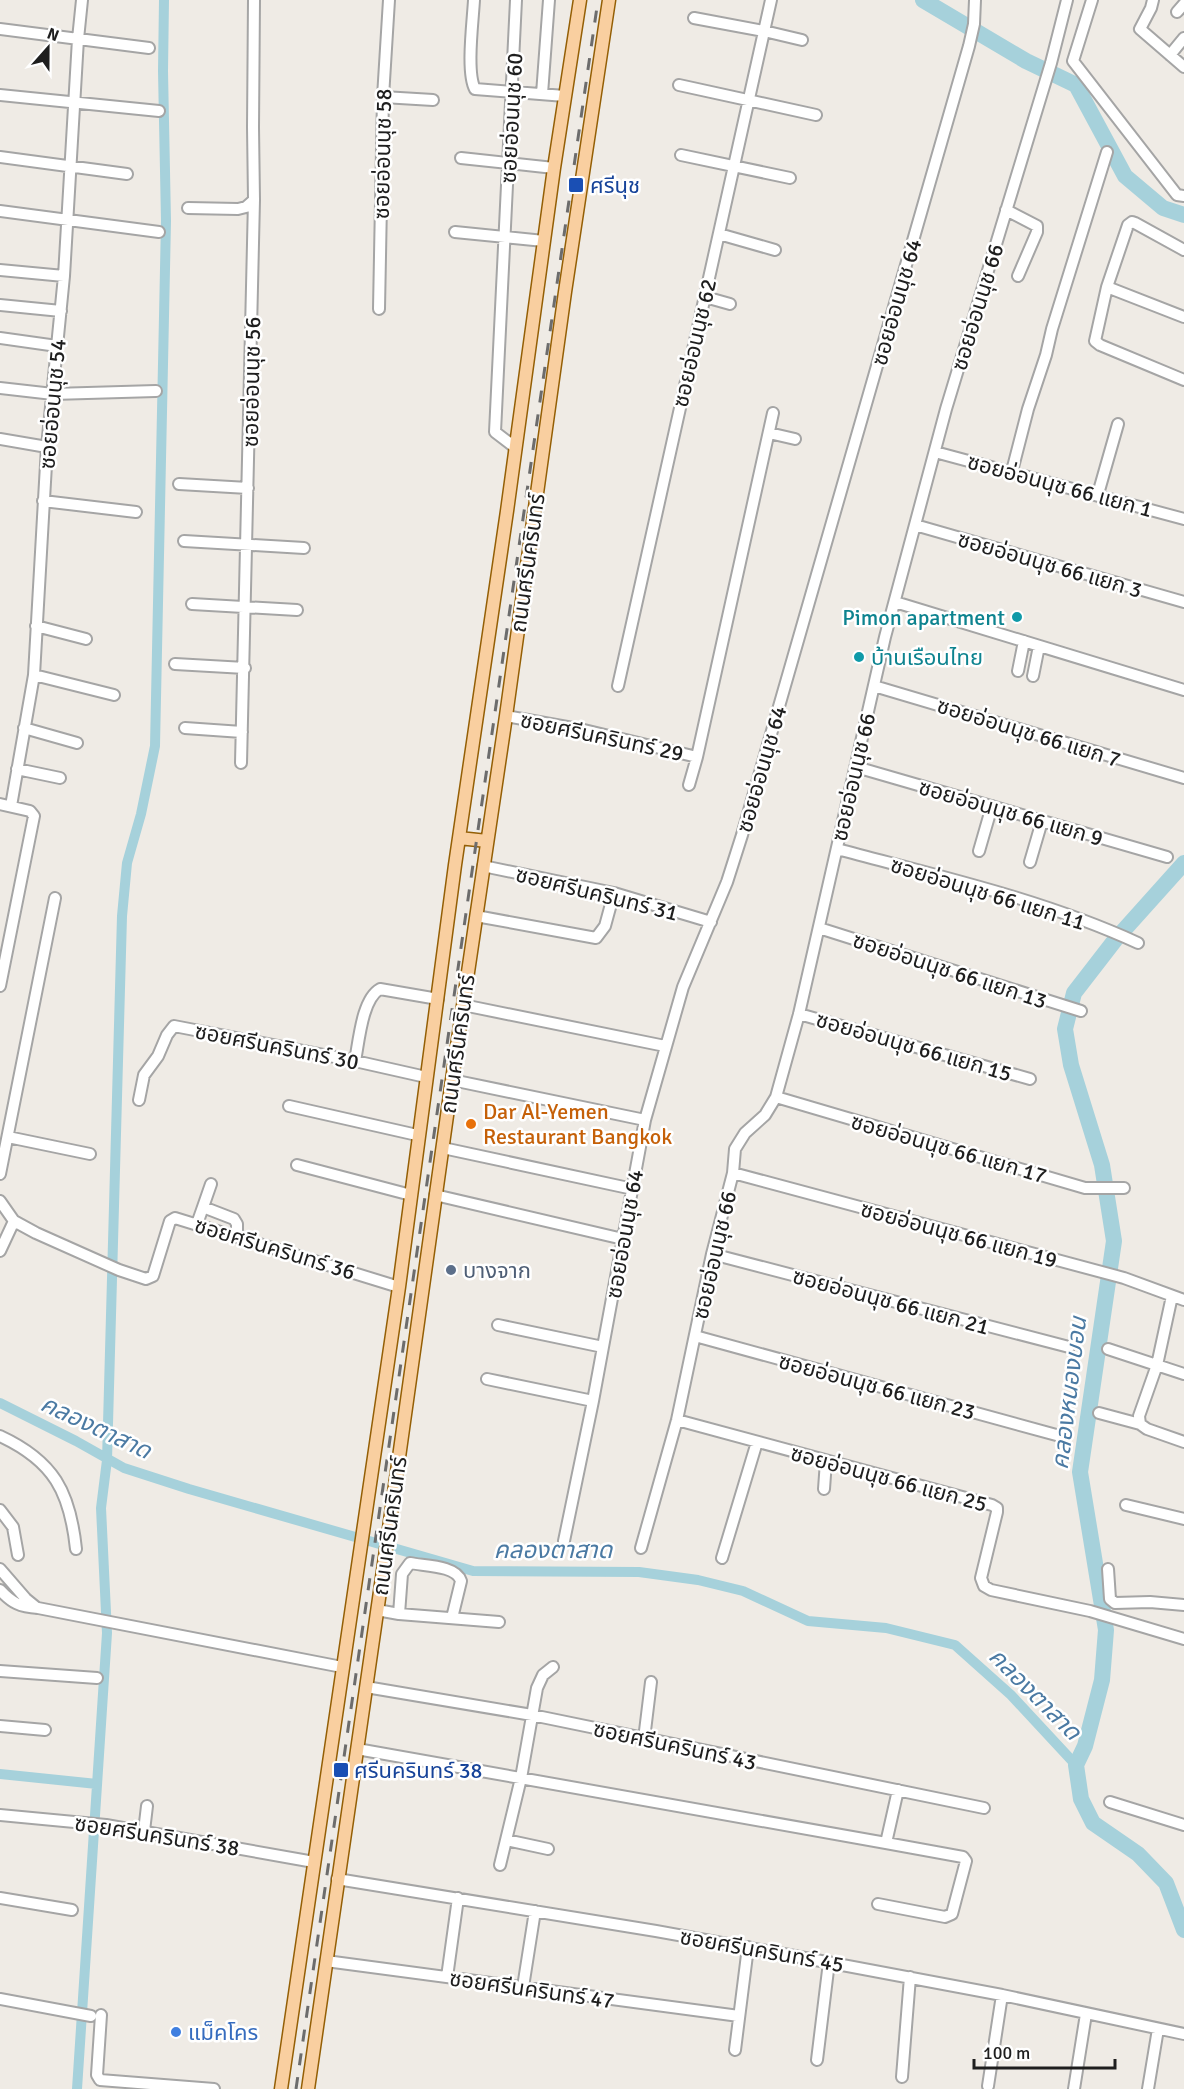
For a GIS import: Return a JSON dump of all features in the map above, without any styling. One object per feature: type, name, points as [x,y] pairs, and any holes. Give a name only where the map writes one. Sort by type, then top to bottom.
[{"type":"main road","name":"ถนนศรีนครินทร์","points":[[281,2089],[399,1287],[417,1135],[554,168],[580,0]]},
{"type":"main road","name":"ถนนศรีนครินทร์","points":[[308,2089],[386,1557],[435,1195],[506,716],[565,292],[609,0]]},
{"type":"main road","points":[[459,838],[487,841]]},
{"type":"street","name":"ซอยอ่อนนุช 54","points":[[0,986],[34,816],[30,811],[5,805],[17,769],[34,675],[43,501],[64,276],[82,0]]},
{"type":"street","name":"ซอยอ่อนนุช 56","points":[[241,763],[254,200],[254,0]]},
{"type":"street","name":"ซอยอ่อนนุช 58","points":[[379,309],[382,97],[389,0]]},
{"type":"street","points":[[474,0],[471,63],[472,84],[475,89],[565,96]]},
{"type":"street","name":"ซอยอ่อนนุช 60","points":[[516,0],[495,432],[516,448]]},
{"type":"street","points":[[542,94],[549,0]]},
{"type":"street","name":"ซอยอ่อนนุช 62","points":[[618,686],[771,0]]},
{"type":"street","name":"ซอยอ่อนนุช 64","points":[[564,1541],[593,1401],[645,1120],[684,987],[727,882],[742,835],[969,46],[974,24],[975,0]]},
{"type":"street","name":"ซอยอ่อนนุช 66","points":[[641,1548],[677,1420],[712,1254],[733,1173],[735,1149],[745,1133],[765,1114],[776,1097],[799,1014],[874,686],[915,525],[1051,63],[1067,0]]},
{"type":"street","points":[[1092,0],[1073,61],[1177,195],[1184,196]]},
{"type":"street","points":[[1153,0],[1140,29],[1184,67]]},
{"type":"street","points":[[694,18],[802,40]]},
{"type":"street","points":[[0,29],[149,48]]},
{"type":"street","points":[[1170,55],[1184,38]]},
{"type":"street","points":[[679,85],[816,115]]},
{"type":"street","points":[[0,95],[159,111]]},
{"type":"street","points":[[382,97],[433,100]]},
{"type":"street","points":[[1012,471],[1028,409],[1107,152]]},
{"type":"street","points":[[681,155],[790,177]]},
{"type":"street","points":[[0,157],[127,174]]},
{"type":"street","points":[[461,158],[554,168]]},
{"type":"street","points":[[188,208],[238,209],[246,207],[254,200]]},
{"type":"street","points":[[1006,210],[1037,226],[1037,232],[1018,276]]},
{"type":"street","points":[[0,211],[159,232]]},
{"type":"street","points":[[1184,250],[1132,222],[1128,225],[1107,287],[1095,341],[1184,380]]},
{"type":"street","points":[[455,232],[544,241]]},
{"type":"street","points":[[719,234],[775,250]]},
{"type":"street","points":[[0,270],[64,276]]},
{"type":"street","points":[[1107,287],[1184,317]]},
{"type":"street","points":[[705,297],[730,304]]},
{"type":"street","points":[[0,305],[61,311]]},
{"type":"street","points":[[0,338],[57,346]]},
{"type":"street","points":[[0,388],[53,394],[156,392]]},
{"type":"street","points":[[689,785],[773,413]]},
{"type":"street","points":[[1098,494],[1118,424]]},
{"type":"street","points":[[769,433],[795,439]]},
{"type":"street","points":[[0,439],[47,447]]},
{"type":"street","name":"ซอยอ่อนนุช 66 แยก 1","points":[[935,452],[1184,519]]},
{"type":"street","points":[[179,484],[248,488]]},
{"type":"street","points":[[43,501],[136,512]]},
{"type":"street","name":"ซอยอ่อนนุช 66 แยก 3","points":[[915,525],[1184,603]]},
{"type":"street","points":[[184,541],[304,548]]},
{"type":"street","points":[[895,602],[1184,690]]},
{"type":"street","points":[[192,604],[297,610]]},
{"type":"street","points":[[36,626],[86,639]]},
{"type":"street","points":[[1018,671],[1024,641]]},
{"type":"street","points":[[1033,676],[1039,646]]},
{"type":"street","points":[[175,664],[244,668]]},
{"type":"street","points":[[34,675],[114,695]]},
{"type":"street","name":"ซอยอ่อนนุช 66 แยก 7","points":[[874,686],[1184,778]]},
{"type":"street","name":"ซอยศรีนครินทร์ 29","points":[[506,716],[584,730],[697,757]]},
{"type":"street","points":[[24,728],[77,743]]},
{"type":"street","points":[[185,728],[242,732]]},
{"type":"street","name":"ซอยอ่อนนุช 66 แยก 9","points":[[856,767],[1167,857]]},
{"type":"street","points":[[17,769],[60,778]]},
{"type":"street","points":[[979,851],[992,806]]},
{"type":"street","points":[[1029,862],[1042,821]]},
{"type":"street","name":"ซอยอ่อนนุช 66 แยก 11","points":[[837,849],[1020,898],[1134,941]]},
{"type":"street","name":"ซอยศรีนครินทร์ 31","points":[[483,866],[614,893],[711,922]]},
{"type":"street","points":[[476,916],[596,938],[605,926],[614,893]]},
{"type":"street","points":[[0,1173],[55,898]]},
{"type":"street","name":"ซอยอ่อนนุช 66 แยก 13","points":[[819,928],[1081,1011]]},
{"type":"street","points":[[355,1061],[368,1001],[376,991],[380,989],[438,999]]},
{"type":"street","points":[[463,1005],[665,1046]]},
{"type":"street","name":"ซอยอ่อนนุช 66 แยก 15","points":[[799,1014],[1030,1079]]},
{"type":"street","name":"ซอยศรีนครินทร์ 30","points":[[139,1100],[144,1075],[158,1056],[167,1035],[174,1026],[426,1077]]},
{"type":"street","points":[[452,1080],[645,1120]]},
{"type":"street","name":"ซอยอ่อนนุช 66 แยก 17","points":[[776,1097],[1085,1188],[1124,1188]]},
{"type":"street","points":[[289,1106],[417,1135]]},
{"type":"street","points":[[8,1137],[90,1154]]},
{"type":"street","points":[[443,1148],[633,1189]]},
{"type":"street","points":[[297,1165],[411,1195]]},
{"type":"street","name":"ซอยอ่อนนุช 66 แยก 19","points":[[733,1173],[1100,1271],[1184,1300]]},
{"type":"street","points":[[197,1224],[211,1184]]},
{"type":"street","points":[[435,1195],[623,1239]]},
{"type":"street","name":"ซอยศรีนครินทร์ 36","points":[[0,1201],[14,1221],[36,1233],[118,1270],[150,1279],[153,1276],[170,1221],[175,1218],[399,1287]]},
{"type":"street","points":[[203,1207],[234,1219],[237,1224],[237,1237]]},
{"type":"street","points":[[0,1251],[14,1221]]},
{"type":"street","name":"ซอยอ่อนนุช 66 แยก 21","points":[[712,1254],[1069,1347]]},
{"type":"street","points":[[1140,1424],[1139,1416],[1157,1365],[1172,1296]]},
{"type":"street","points":[[498,1325],[603,1347]]},
{"type":"street","name":"ซอยอ่อนนุช 66 แยก 23","points":[[695,1336],[1060,1436]]},
{"type":"street","points":[[1108,1349],[1184,1374]]},
{"type":"street","points":[[486,1379],[593,1401]]},
{"type":"street","points":[[1099,1413],[1140,1424],[1146,1429],[1184,1442]]},
{"type":"street","name":"ซอยอ่อนนุช 66 แยก 25","points":[[677,1420],[992,1505],[997,1508],[997,1512],[981,1578],[984,1586],[991,1590],[1090,1611],[1184,1640]]},
{"type":"street","points":[[0,1436],[34,1455],[45,1464],[68,1504],[73,1521],[76,1549]]},
{"type":"street","points":[[722,1557],[757,1442]]},
{"type":"street","points":[[824,1489],[826,1461]]},
{"type":"street","points":[[1126,1504],[1184,1520]]},
{"type":"street","points":[[0,1510],[13,1527],[18,1555]]},
{"type":"street","points":[[399,1614],[402,1574],[405,1566],[410,1563],[453,1571],[459,1575],[460,1581],[452,1618]]},
{"type":"street","points":[[0,1569],[26,1599],[38,1608]]},
{"type":"street","points":[[1108,1569],[1110,1599],[1115,1603],[1150,1602],[1184,1605]]},
{"type":"street","points":[[0,1590],[15,1605],[22,1607],[38,1608],[342,1667]]},
{"type":"street","points":[[377,1610],[399,1614],[499,1622]]},
{"type":"street","points":[[500,1865],[521,1778],[539,1681],[553,1667]]},
{"type":"street","points":[[0,1671],[98,1678]]},
{"type":"street","points":[[644,1739],[651,1682]]},
{"type":"street","name":"ซอยศรีนครินทร์ 43","points":[[366,1687],[532,1715],[984,1808]]},
{"type":"street","points":[[0,1726],[45,1730]]},
{"type":"street","points":[[357,1749],[963,1857],[967,1864],[950,1916],[945,1917],[878,1904]]},
{"type":"street","points":[[886,1843],[897,1790]]},
{"type":"street","points":[[1110,1802],[1184,1825]]},
{"type":"street","points":[[144,1831],[147,1806]]},
{"type":"street","name":"ซอยศรีนครินทร์ 38","points":[[0,1815],[88,1822],[314,1862]]},
{"type":"street","points":[[506,1840],[548,1849]]},
{"type":"street","name":"ซอยศรีนครินทร์ 45","points":[[337,1879],[748,1947],[1002,1995],[1184,2034]]},
{"type":"street","points":[[0,1898],[72,1910]]},
{"type":"street","points":[[447,1977],[458,1898]]},
{"type":"street","points":[[523,1987],[535,1911]]},
{"type":"street","points":[[735,2050],[748,1947]]},
{"type":"street","name":"ซอยศรีนครินทร์ 47","points":[[326,1961],[739,2016]]},
{"type":"street","points":[[817,2060],[828,1962]]},
{"type":"street","points":[[902,2077],[910,1977]]},
{"type":"street","points":[[988,2086],[1002,1995]]},
{"type":"street","points":[[0,1999],[74,2014],[96,2016],[97,2075],[100,2080],[214,2089]]},
{"type":"street","points":[[1074,2089],[1086,2014]]},
{"type":"street","points":[[1148,2089],[1158,2029]]},
{"type":"waterway","points":[[77,2089],[107,1633],[101,1508],[107,1460],[122,916],[127,863],[141,814],[155,746],[166,221],[164,0]]},
{"type":"waterway","points":[[923,0],[1026,61],[1076,85],[1125,176],[1163,208],[1184,215]]},
{"type":"waterway","name":"คลองหนองบอน","points":[[1184,863],[1115,940],[1074,993],[1065,1029],[1071,1065],[1102,1165],[1114,1241],[1080,1472],[1106,1630],[1102,1680],[1085,1746],[1076,1765],[1081,1799],[1093,1823],[1138,1854],[1166,1883],[1184,1930]]},
{"type":"waterway","name":"คลองตาสาด","points":[[0,1403],[124,1468],[473,1571],[639,1572],[698,1580],[743,1591],[808,1621],[886,1628],[955,1645],[1011,1695],[1076,1765]]},
{"type":"waterway","points":[[0,1774],[97,1784]]},
{"type":"railway","points":[[296,2089],[598,0]]},
{"type":"place","name":"ศรีนุช","points":[[576,185]]},
{"type":"place","name":"Pimon apartment","points":[[1017,617]]},
{"type":"place","name":"บ้านเรือนไทย","points":[[859,657]]},
{"type":"place","name":"Dar Al-Yemen Restaurant Bangkok","points":[[471,1124]]},
{"type":"place","name":"บางจาก","points":[[451,1270]]},
{"type":"place","name":"ศรีนครินทร์ 38","points":[[341,1770]]},
{"type":"place","name":"แม็คโคร","points":[[176,2032]]}]
